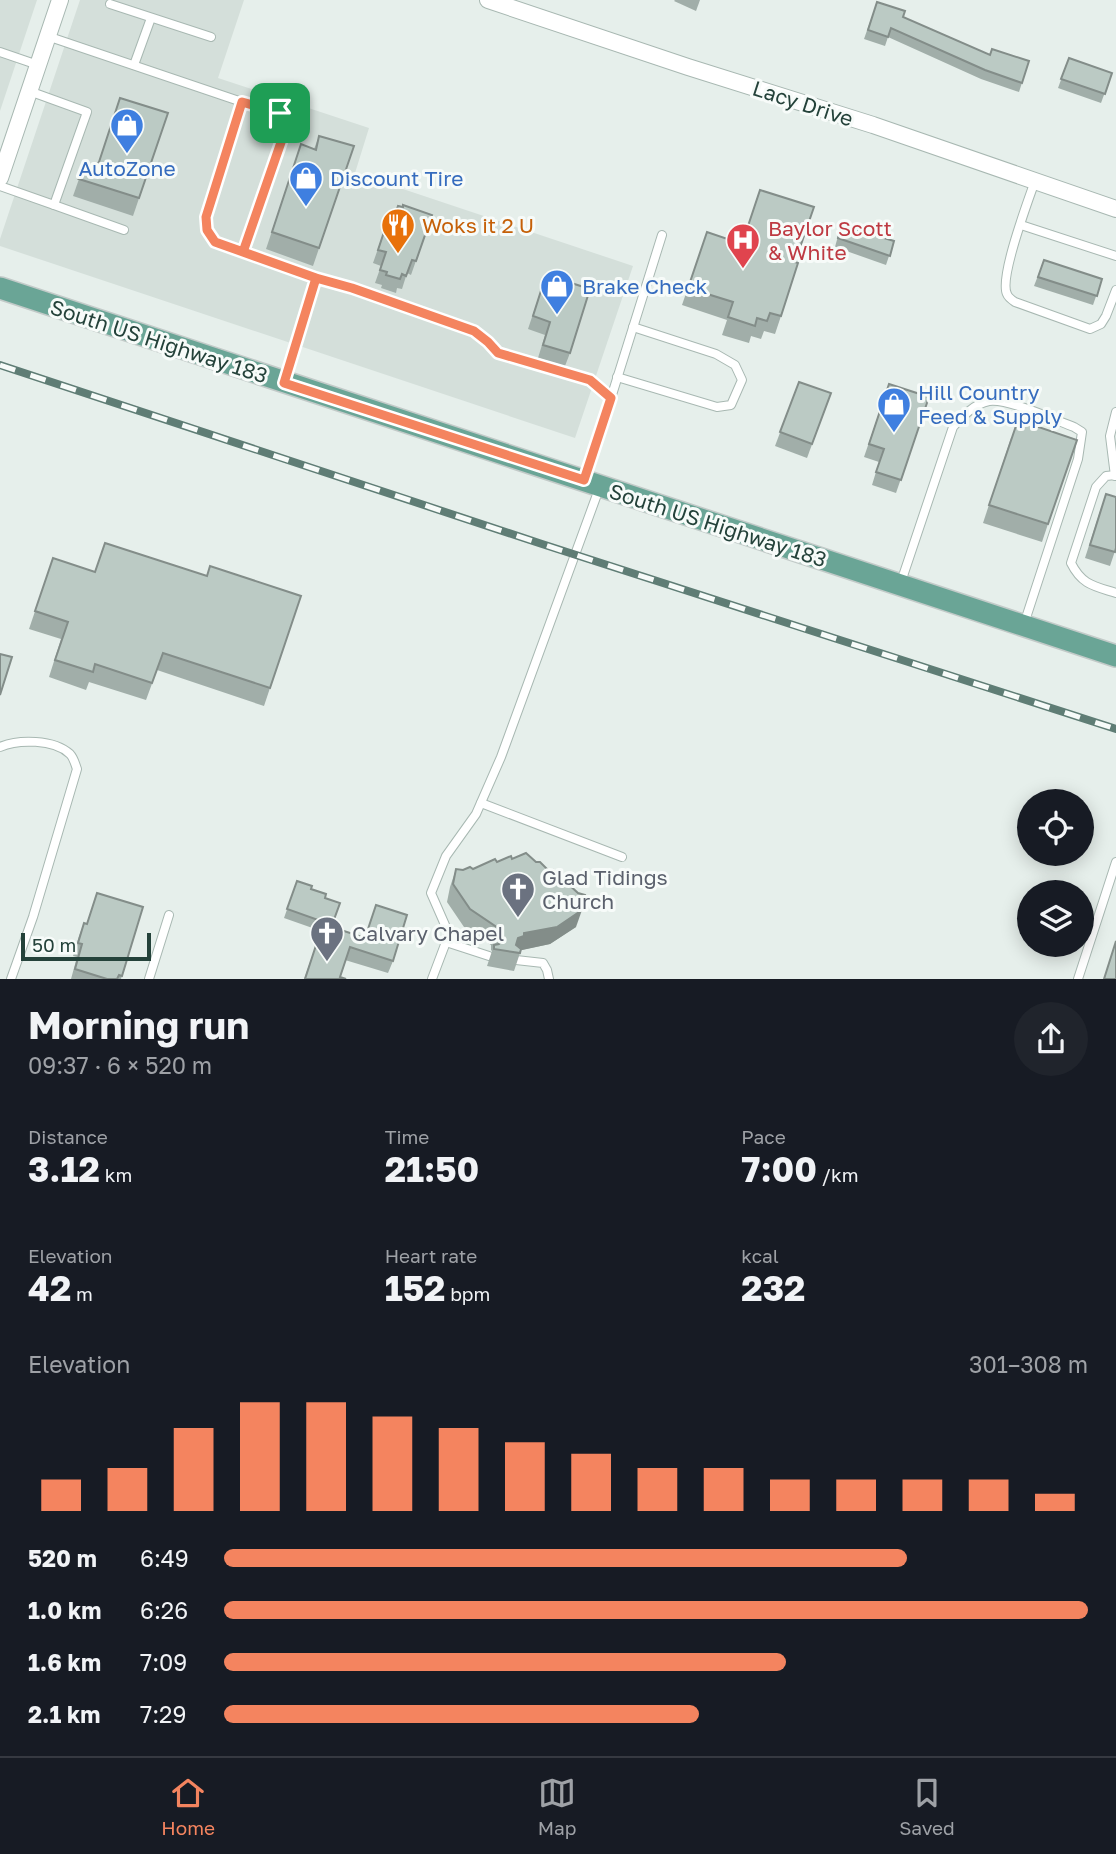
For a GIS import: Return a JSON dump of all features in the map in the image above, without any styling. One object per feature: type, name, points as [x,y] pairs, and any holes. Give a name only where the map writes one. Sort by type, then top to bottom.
[{"type":"main road","name":"South US Highway 183","points":[[0,288],[1024,626],[1115,651]]},
{"type":"street","points":[[0,178],[60,0]]},
{"type":"street","name":"Lacy Drive","points":[[488,0],[873,125],[1116,209]]},
{"type":"lane","points":[[110,4],[211,37]]},
{"type":"lane","points":[[134,65],[151,18]]},
{"type":"lane","points":[[47,36],[280,113],[287,125],[243,252]]},
{"type":"lane","points":[[0,52],[38,65]]},
{"type":"lane","points":[[29,91],[86,111],[54,205]]},
{"type":"lane","points":[[242,102],[206,217],[207,230],[215,242],[474,331],[498,353],[590,380],[611,398]]},
{"type":"lane","points":[[1035,181],[1012,253],[1005,285],[1007,296],[1015,302],[1090,329],[1101,324],[1107,316],[1116,290]]},
{"type":"lane","points":[[0,186],[124,230]]},
{"type":"lane","points":[[1021,225],[1116,256]]},
{"type":"lane","points":[[432,979],[449,934],[431,893],[446,856],[476,814],[501,757],[592,483],[611,398],[662,235]]},
{"type":"lane","points":[[284,383],[316,278]]},
{"type":"lane","points":[[617,377],[717,407],[731,405],[742,380],[734,365],[716,355],[633,327]]},
{"type":"lane","points":[[900,585],[953,426],[968,410],[989,401],[1009,404],[1082,432],[1078,459],[1024,626]]},
{"type":"lane","points":[[1116,412],[1110,436],[1116,475],[1106,476],[1096,487],[1071,563],[1077,575],[1089,584],[1116,593]]},
{"type":"lane","points":[[0,747],[12,742],[52,744],[71,755],[78,769],[33,917],[11,979]]},
{"type":"lane","points":[[481,803],[622,857]]},
{"type":"lane","points":[[1077,979],[1116,862]]},
{"type":"lane","points":[[149,979],[169,915]]},
{"type":"lane","points":[[446,942],[489,956]]},
{"type":"lane","points":[[516,960],[543,963],[548,979]]},
{"type":"shaded area","points":[[0,0],[37,0],[0,111]]},
{"type":"shaded area","points":[[80,0],[244,0],[218,78],[369,128],[355,173],[633,266],[575,438],[0,246],[0,239]]},
{"type":"building","points":[[877,2],[905,11],[903,17],[990,55],[992,49],[1029,61],[1022,83],[985,70],[891,28],[888,37],[868,30]]},
{"type":"building","points":[[1069,58],[1112,73],[1105,94],[1061,79]]},
{"type":"building","name":"AutoZone","points":[[120,98],[168,113],[139,198],[79,179],[99,162]]},
{"type":"building","name":"Discount Tire","points":[[319,136],[354,146],[319,248],[272,232],[301,144],[316,150]]},
{"type":"building","name":"Baylor Scott & White","points":[[760,190],[814,207],[795,262],[798,263],[781,316],[770,313],[767,321],[757,318],[755,326],[728,317],[733,302],[688,288],[707,232],[742,244]]},
{"type":"building","name":"Woks it 2 U","points":[[403,205],[432,215],[416,261],[412,260],[406,276],[402,274],[400,279],[380,270],[386,252],[378,250],[387,223],[392,224],[398,206]]},
{"type":"building","points":[[841,225],[894,241],[890,256],[838,238]]},
{"type":"building","points":[[1044,260],[1102,279],[1097,296],[1038,277]]},
{"type":"building","name":"Brake Check","points":[[546,275],[590,289],[570,353],[543,345],[550,322],[533,316]]},
{"type":"building","points":[[799,382],[831,393],[812,444],[780,432]]},
{"type":"building","name":"Hill Country Feed & Supply","points":[[889,384],[929,397],[901,480],[876,472],[884,449],[869,444]]},
{"type":"building","points":[[1018,420],[1077,440],[1048,524],[989,505]]},
{"type":"building","points":[[1106,494],[1116,497],[1115,552],[1090,545]]},
{"type":"building","points":[[105,543],[207,576],[210,566],[301,596],[270,688],[163,653],[152,683],[95,664],[93,672],[55,660],[68,622],[35,611],[53,558],[95,572]]},
{"type":"building","points":[[0,654],[12,657],[0,695]]},
{"type":"building","name":"Glad Tidings Church","points":[[526,853],[550,872],[553,870],[578,893],[585,895],[582,910],[557,927],[524,933],[524,936],[518,938],[516,945],[521,949],[520,953],[494,949],[494,945],[502,940],[497,932],[498,928],[470,909],[453,884],[456,869],[473,869],[495,859],[497,862]]},
{"type":"building","points":[[297,881],[326,894],[325,898],[340,903],[332,925],[287,909]]},
{"type":"building","points":[[97,893],[143,907],[122,976],[119,975],[117,979],[107,979],[75,969],[82,944],[78,943]]},
{"type":"building","points":[[376,905],[407,915],[393,961],[350,947],[340,977],[346,979],[305,979],[323,924],[365,938]]},
{"type":"building","points":[[1116,941],[1116,979],[1104,979]]},
{"type":"railway","points":[[0,365],[542,544],[1116,729]]},
{"type":"place","name":"AutoZone","points":[[127,155]]},
{"type":"place","name":"Discount Tire","points":[[306,208]]},
{"type":"place","name":"Woks it 2 U","points":[[398,255]]},
{"type":"place","name":"Baylor Scott & White","points":[[743,270]]},
{"type":"place","name":"Brake Check","points":[[557,316]]},
{"type":"place","name":"Hill Country Feed & Supply","points":[[894,434]]},
{"type":"place","name":"Glad Tidings Church","points":[[518,919]]},
{"type":"place","name":"Calvary Chapel","points":[[327,963]]},
{"type":"route","points":[[280,113],[242,102],[206,217],[207,230],[215,242],[243,252],[316,278],[474,331],[498,353],[590,380],[611,398],[584,480],[284,383],[316,278],[243,252],[287,125],[280,113]]}]
